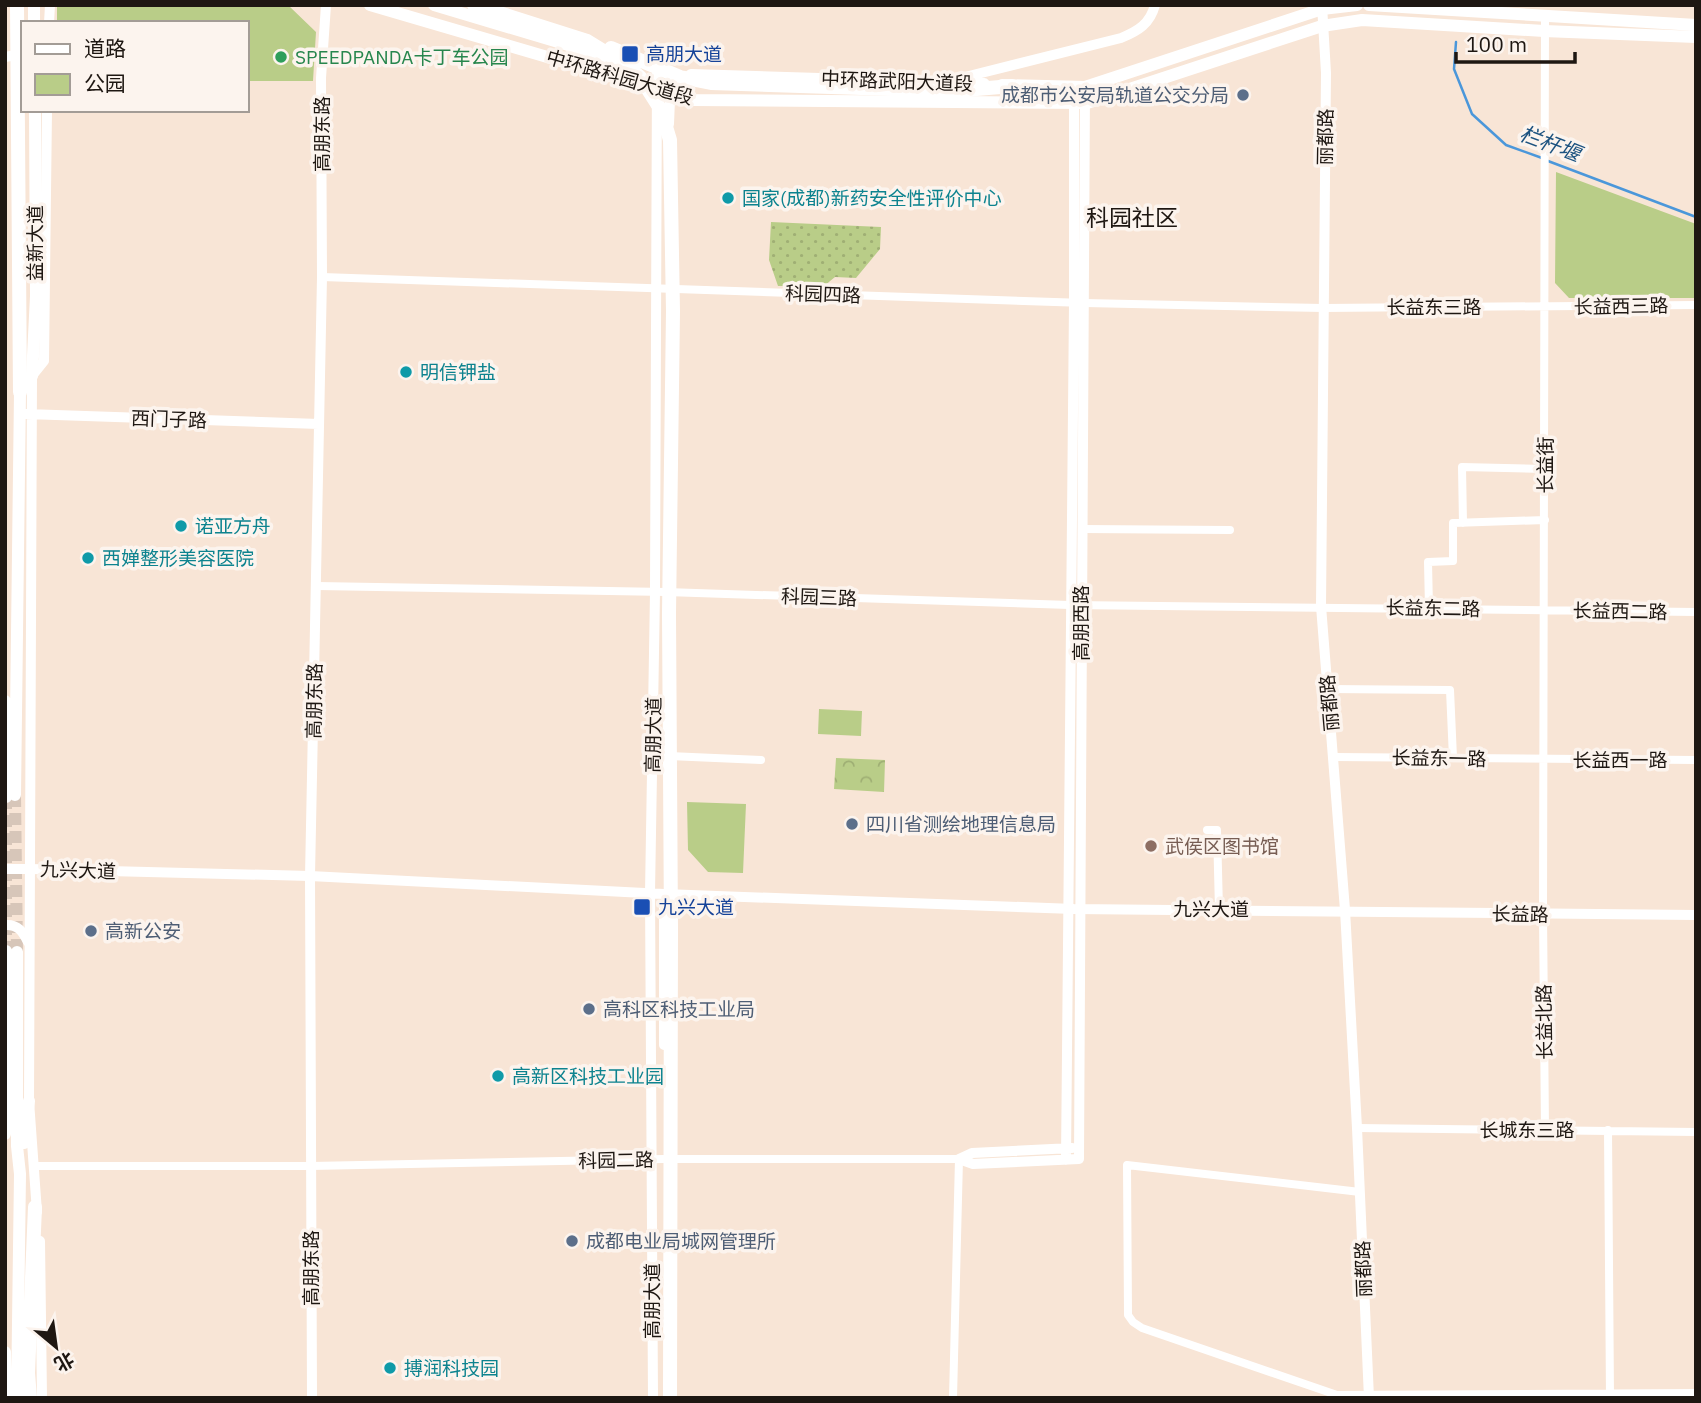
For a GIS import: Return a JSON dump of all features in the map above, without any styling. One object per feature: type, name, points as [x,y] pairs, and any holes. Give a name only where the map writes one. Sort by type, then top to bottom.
[{"type":"highway","points":[[16,5],[20,391]]},
{"type":"highway","points":[[474,5],[616,50],[680,77],[711,83],[1012,86]]},
{"type":"highway","points":[[587,41],[640,77],[661,110],[670,140],[673,325],[668,747],[671,928],[670,1398]]},
{"type":"highway","points":[[660,592],[674,649],[676,693],[677,883],[671,928]]},
{"type":"highway","points":[[30,1398],[28,1373],[36,1206]]},
{"type":"main road","name":"中环路科园大道段","points":[[370,5],[694,100],[1081,103]]},
{"type":"main road","name":"中环路武阳大道段","points":[[434,5],[671,75],[950,86]]},
{"type":"main road","points":[[1012,86],[1080,87],[1322,7],[1357,5]]},
{"type":"main road","points":[[1369,5],[1696,25]]},
{"type":"main road","points":[[1081,103],[1322,26],[1362,20],[1696,37]]},
{"type":"main road","name":"高朋大道","points":[[657,71],[663,91],[670,288],[650,893],[663,1398]]},
{"type":"main road","name":"高朋大道","points":[[653,1398],[666,756],[660,592],[658,287],[663,91],[671,75]]},
{"type":"main road","name":"益新大道","points":[[32,376],[36,296],[35,112]]},
{"type":"main road","points":[[11,795],[25,414],[20,391],[44,361],[47,112]]},
{"type":"main road","points":[[5,701],[11,795]]},
{"type":"main road","name":"九兴大道","points":[[29,869],[310,876],[664,894],[1081,909],[1345,910]]},
{"type":"main road","name":"长益路","points":[[1345,910],[1696,915]]},
{"type":"main road","points":[[5,925],[12,925],[22,931],[28,942]]},
{"type":"main road","points":[[12,951],[20,1174]]},
{"type":"main road","points":[[5,1134],[12,951]]},
{"type":"main road","points":[[17,1398],[20,1174],[29,1101]]},
{"type":"main road","points":[[5,1352],[6,1398]]},
{"type":"street","name":"高朋东路","points":[[312,1398],[310,876],[322,277],[321,78],[326,5]]},
{"type":"street","points":[[950,86],[1121,38],[1148,23],[1155,5]]},
{"type":"street","name":"丽都路","points":[[1322,7],[1326,73],[1321,606],[1345,910],[1369,1396]]},
{"type":"street","name":"长益街","points":[[1543,914],[1545,16]]},
{"type":"street","name":"高朋西路","points":[[1079,303],[1082,529],[1076,605],[1081,909],[1079,1160],[1066,1154],[1068,908],[1076,605],[1080,87]]},
{"type":"street","name":"科园四路","points":[[322,277],[1079,303],[1323,308]]},
{"type":"street","name":"长益西三路","points":[[1546,307],[1696,305]]},
{"type":"street","name":"长益东三路","points":[[1323,308],[1546,307]]},
{"type":"street","points":[[32,376],[25,414],[29,1101],[36,1206],[40,1227],[43,1398]]},
{"type":"street","name":"西门子路","points":[[25,414],[319,424]]},
{"type":"street","points":[[1463,523],[1462,467],[1545,469]]},
{"type":"street","points":[[1429,608],[1429,562],[1453,561],[1453,523],[1545,520]]},
{"type":"street","points":[[1082,529],[1230,530]]},
{"type":"street","name":"科园三路","points":[[317,586],[660,592],[1076,605],[1321,606]]},
{"type":"street","name":"长益东二路","points":[[1321,606],[1545,609]]},
{"type":"street","name":"长益西二路","points":[[1545,609],[1696,612]]},
{"type":"street","points":[[1328,689],[1450,690],[1453,758]]},
{"type":"street","points":[[666,756],[761,760]]},
{"type":"street","name":"长益东一路","points":[[1334,757],[1545,759]]},
{"type":"street","name":"长益西一路","points":[[1545,759],[1696,760]]},
{"type":"street","points":[[1207,830],[1217,830],[1213,859],[1219,909]]},
{"type":"street","points":[[5,869],[29,869]]},
{"type":"street","name":"长益北路","points":[[1543,914],[1545,1130]]},
{"type":"street","name":"长城东三路","points":[[1357,1128],[1696,1132]]},
{"type":"street","points":[[1608,1130],[1610,1395]]},
{"type":"street","points":[[953,1398],[959,1159],[972,1153],[1066,1154],[1080,1148]]},
{"type":"street","name":"科园二路","points":[[34,1166],[311,1166],[658,1159],[959,1159]]},
{"type":"street","points":[[1360,1192],[1127,1165],[1128,1315],[1142,1328],[1337,1395],[1696,1393]]},
{"type":"green space","name":"SPEEDPANDA卡丁车公园","points":[[57,5],[289,6],[316,32],[313,81],[248,81],[248,21],[57,21]]},
{"type":"green space","points":[[1556,172],[1696,224],[1696,298],[1569,298],[1555,283]]},
{"type":"green space","points":[[771,222],[881,227],[880,249],[856,278],[835,277],[824,286],[778,286],[769,260]]},
{"type":"green space","points":[[819,709],[862,711],[861,736],[818,734]]},
{"type":"green space","points":[[836,758],[885,760],[884,792],[834,789]]},
{"type":"green space","points":[[687,802],[746,804],[743,873],[708,872],[688,850]]},
{"type":"waterway","name":"栏杆堰","points":[[1456,42],[1454,69],[1472,114],[1506,145],[1542,158]]},
{"type":"waterway","name":"栏杆堰","points":[[1548,161],[1696,217]]},
{"type":"tunnel","points":[[15,795],[17,952]]},
{"type":"tunnel","points":[[6,797],[6,951]]},
{"type":"place","name":"高朋大道","points":[[630,54]]},
{"type":"place","name":"SPEEDPANDA卡丁车公园","points":[[281,57]]},
{"type":"place","name":"成都市公安局轨道公交分局","points":[[1243,95]]},
{"type":"place","name":"国家(成都)新药安全性评价中心","points":[[728,198]]},
{"type":"place","name":"明信钾盐","points":[[406,372]]},
{"type":"place","name":"诺亚方舟","points":[[181,526]]},
{"type":"place","name":"西婵整形美容医院","points":[[88,558]]},
{"type":"place","name":"四川省测绘地理信息局","points":[[852,824]]},
{"type":"place","name":"武侯区图书馆","points":[[1151,846]]},
{"type":"place","name":"九兴大道","points":[[642,907]]},
{"type":"place","name":"高新公安","points":[[91,931]]},
{"type":"place","name":"高科区科技工业局","points":[[589,1009]]},
{"type":"place","name":"高新区科技工业园","points":[[498,1076]]},
{"type":"place","name":"成都电业局城网管理所","points":[[572,1241]]},
{"type":"place","name":"搏润科技园","points":[[390,1368]]},
{"type":"district","name":"科园社区","points":[[1132,218]]}]
